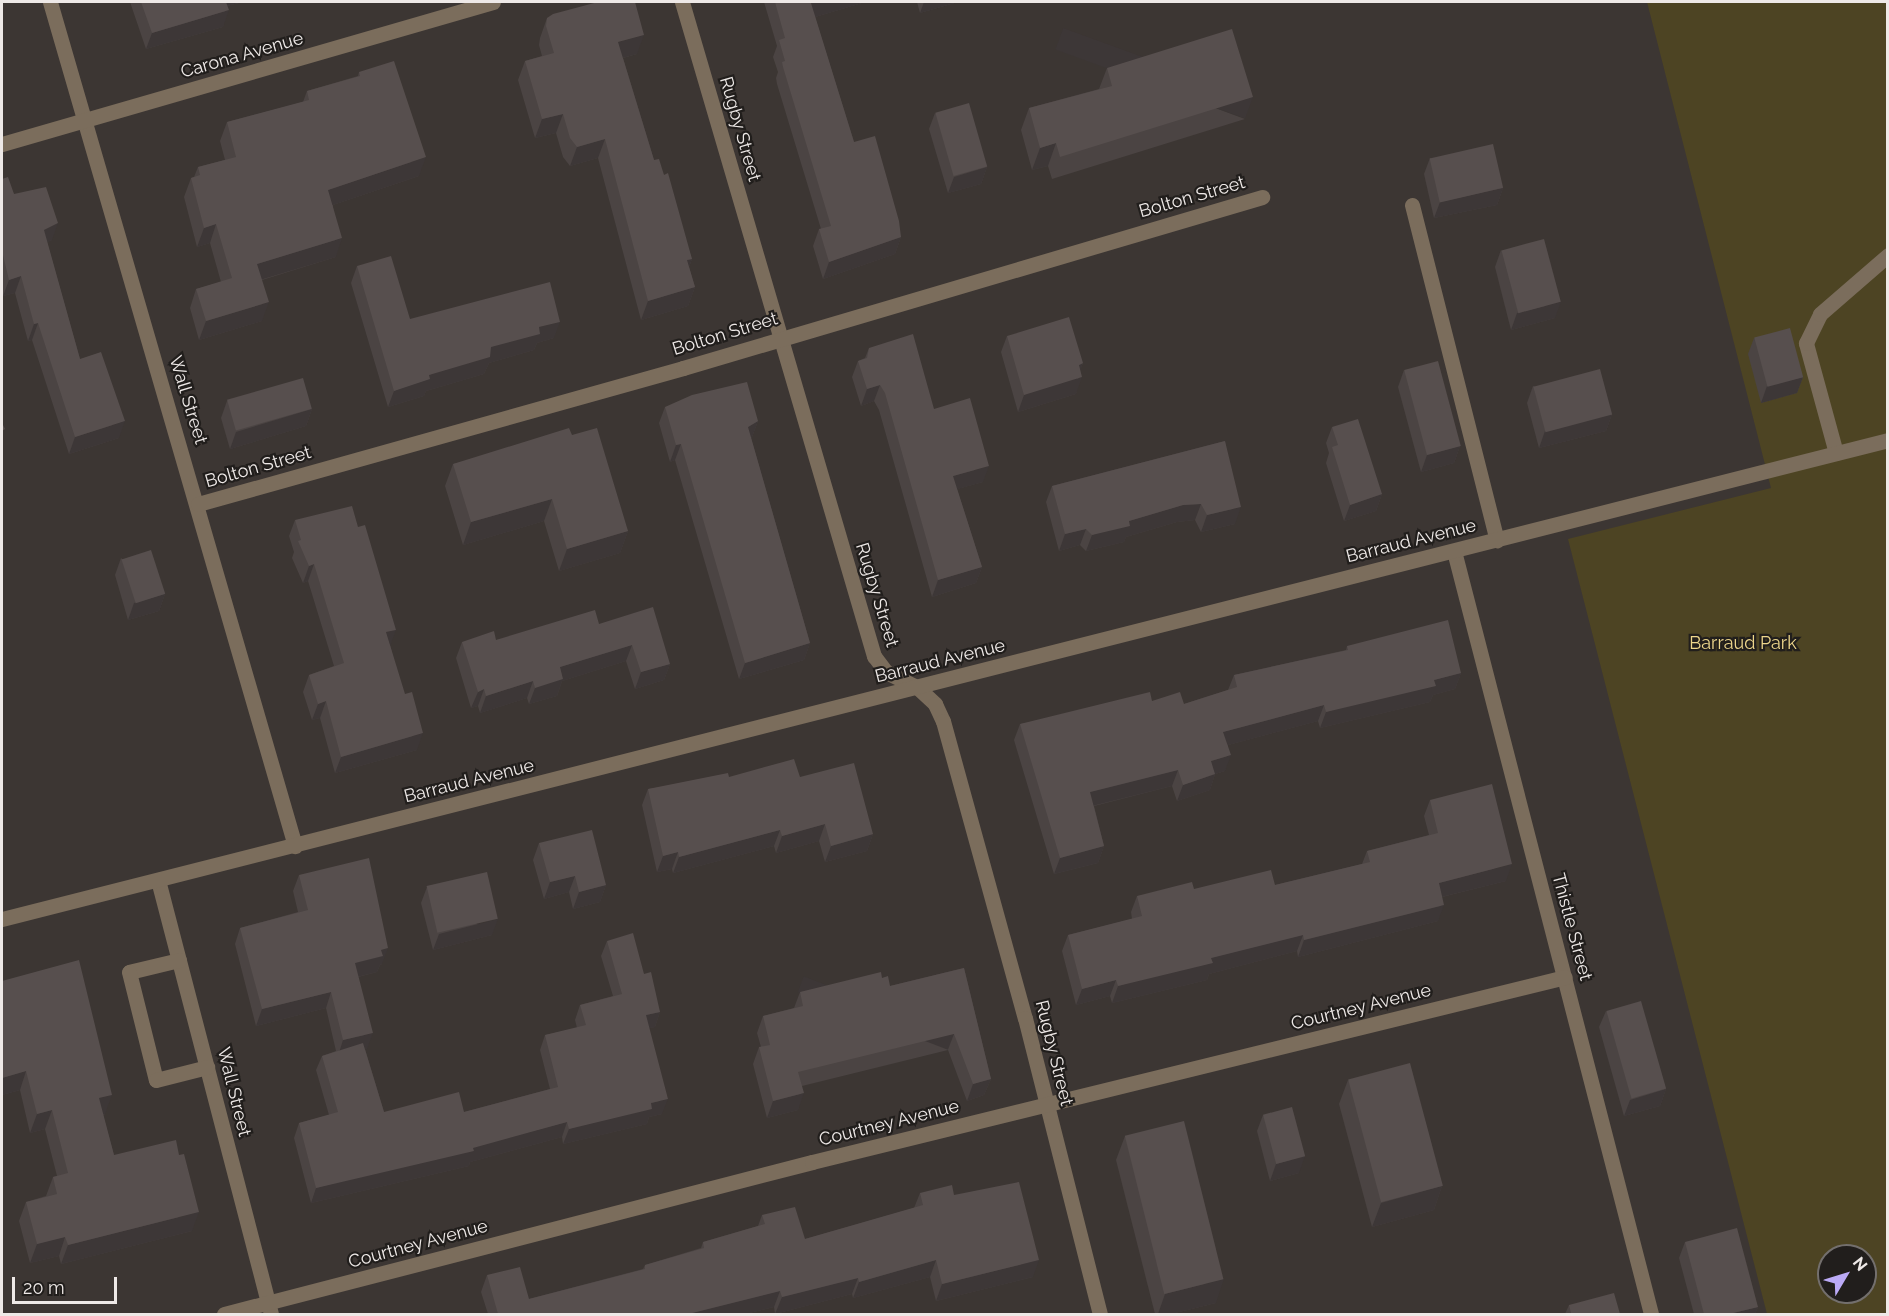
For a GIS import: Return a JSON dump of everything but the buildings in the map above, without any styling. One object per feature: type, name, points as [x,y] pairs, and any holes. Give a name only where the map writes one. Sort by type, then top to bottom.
[{"type":"street","name":"Wall Street","points":[[50,2],[198,504],[295,846]]},
{"type":"street","name":"Carona Avenue","points":[[2,144],[53,127],[85,122],[493,2]]},
{"type":"street","name":"Rugby Street","points":[[682,2],[874,656],[886,672],[917,687],[935,704],[944,721],[1047,1104],[1100,1314]]},
{"type":"street","name":"Bolton Street","points":[[198,504],[781,338],[1262,197]]},
{"type":"street","points":[[1412,205],[1497,540]]},
{"type":"street","points":[[1836,453],[1806,343],[1820,314],[1887,255]]},
{"type":"street","name":"Barraud Avenue","points":[[2,919],[1887,440]]},
{"type":"street","name":"Thistle Street","points":[[1454,550],[1652,1314]]},
{"type":"street","name":"Wall Street","points":[[159,880],[270,1309]]},
{"type":"street","points":[[179,960],[129,972],[156,1080],[207,1067]]},
{"type":"street","name":"Courtney Avenue","points":[[224,1314],[270,1309],[1047,1104],[1565,977]]},
{"type":"green space","name":"Barraud Park","points":[[1647,2],[1887,2],[1887,1314],[1767,1314],[1568,539],[1771,488]]}]
